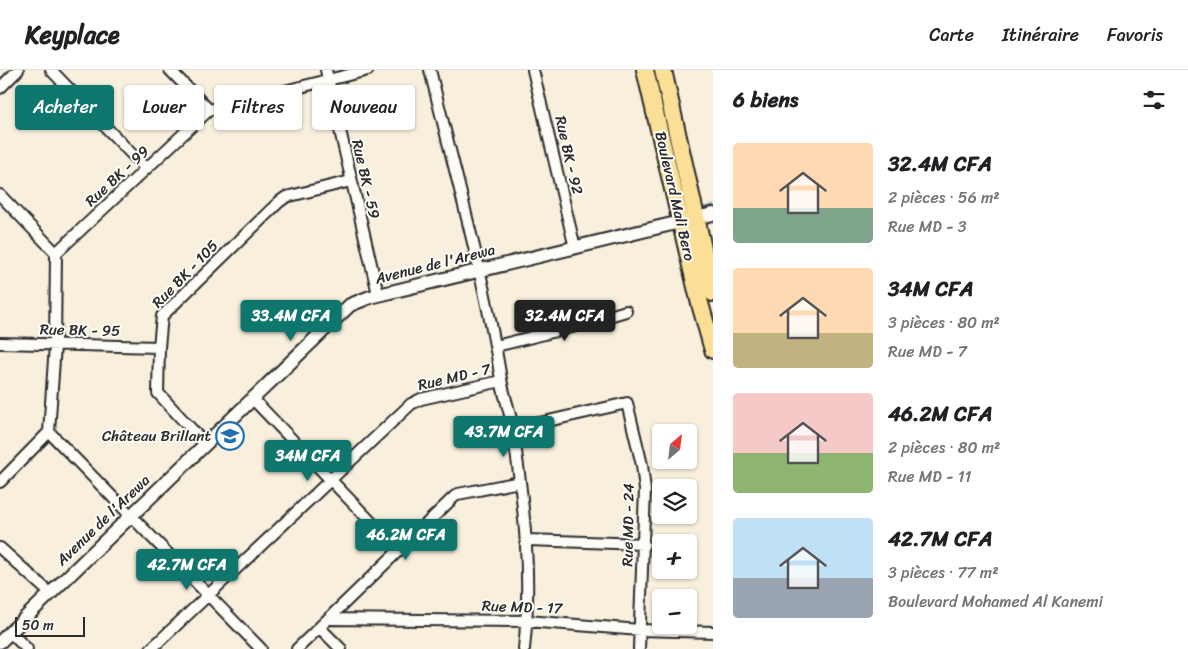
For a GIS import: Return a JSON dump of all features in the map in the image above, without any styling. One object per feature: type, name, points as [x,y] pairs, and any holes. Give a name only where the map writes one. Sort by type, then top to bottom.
[{"type":"main road","name":"Boulevard Mali Bero","points":[[645,70],[688,219],[713,293]]},
{"type":"main road","name":"Boulevard Mali Bero","points":[[662,70],[713,350]]},
{"type":"street","points":[[0,88],[18,70]]},
{"type":"street","points":[[51,70],[146,169]]},
{"type":"street","points":[[170,70],[209,110]]},
{"type":"street","name":"Rue BK - 99","points":[[56,254],[209,110],[327,75],[368,70]]},
{"type":"street","points":[[430,70],[479,270],[513,429],[527,540],[527,621],[524,649]]},
{"type":"street","name":"Rue BK - 92","points":[[533,70],[575,248]]},
{"type":"street","name":"Rue BK - 59","points":[[327,75],[378,294]]},
{"type":"street","name":"Rue BK - 105","points":[[205,444],[158,393],[161,319],[164,313],[278,202],[286,197],[351,181]]},
{"type":"street","points":[[0,195],[56,254],[55,344],[49,432],[2,476]]},
{"type":"street","name":"Avenue de l'Arewa","points":[[0,642],[205,444],[350,306],[359,300],[713,214]]},
{"type":"street","points":[[496,346],[626,311]]},
{"type":"street","name":"Rue BK - 95","points":[[0,343],[159,347]]},
{"type":"street","name":"Rue MD - 7","points":[[151,649],[415,401],[502,381]]},
{"type":"street","points":[[253,399],[398,550]]},
{"type":"street","name":"Rue MD - 24","points":[[513,429],[626,404],[644,475],[645,490],[639,649]]},
{"type":"street","points":[[49,432],[261,649]]},
{"type":"street","points":[[298,649],[398,550],[458,494],[520,482]]},
{"type":"street","points":[[527,540],[644,544]]},
{"type":"street","points":[[0,548],[50,593]]},
{"type":"street","name":"Rue MD - 17","points":[[330,619],[527,621],[640,630],[713,632]]},
{"type":"street","points":[[320,628],[340,649]]},
{"type":"street","points":[[10,632],[27,649]]},
{"type":"waterway","points":[[701,209],[713,206]]},
{"type":"place","name":"Château Brillant","points":[[230,436]]}]
